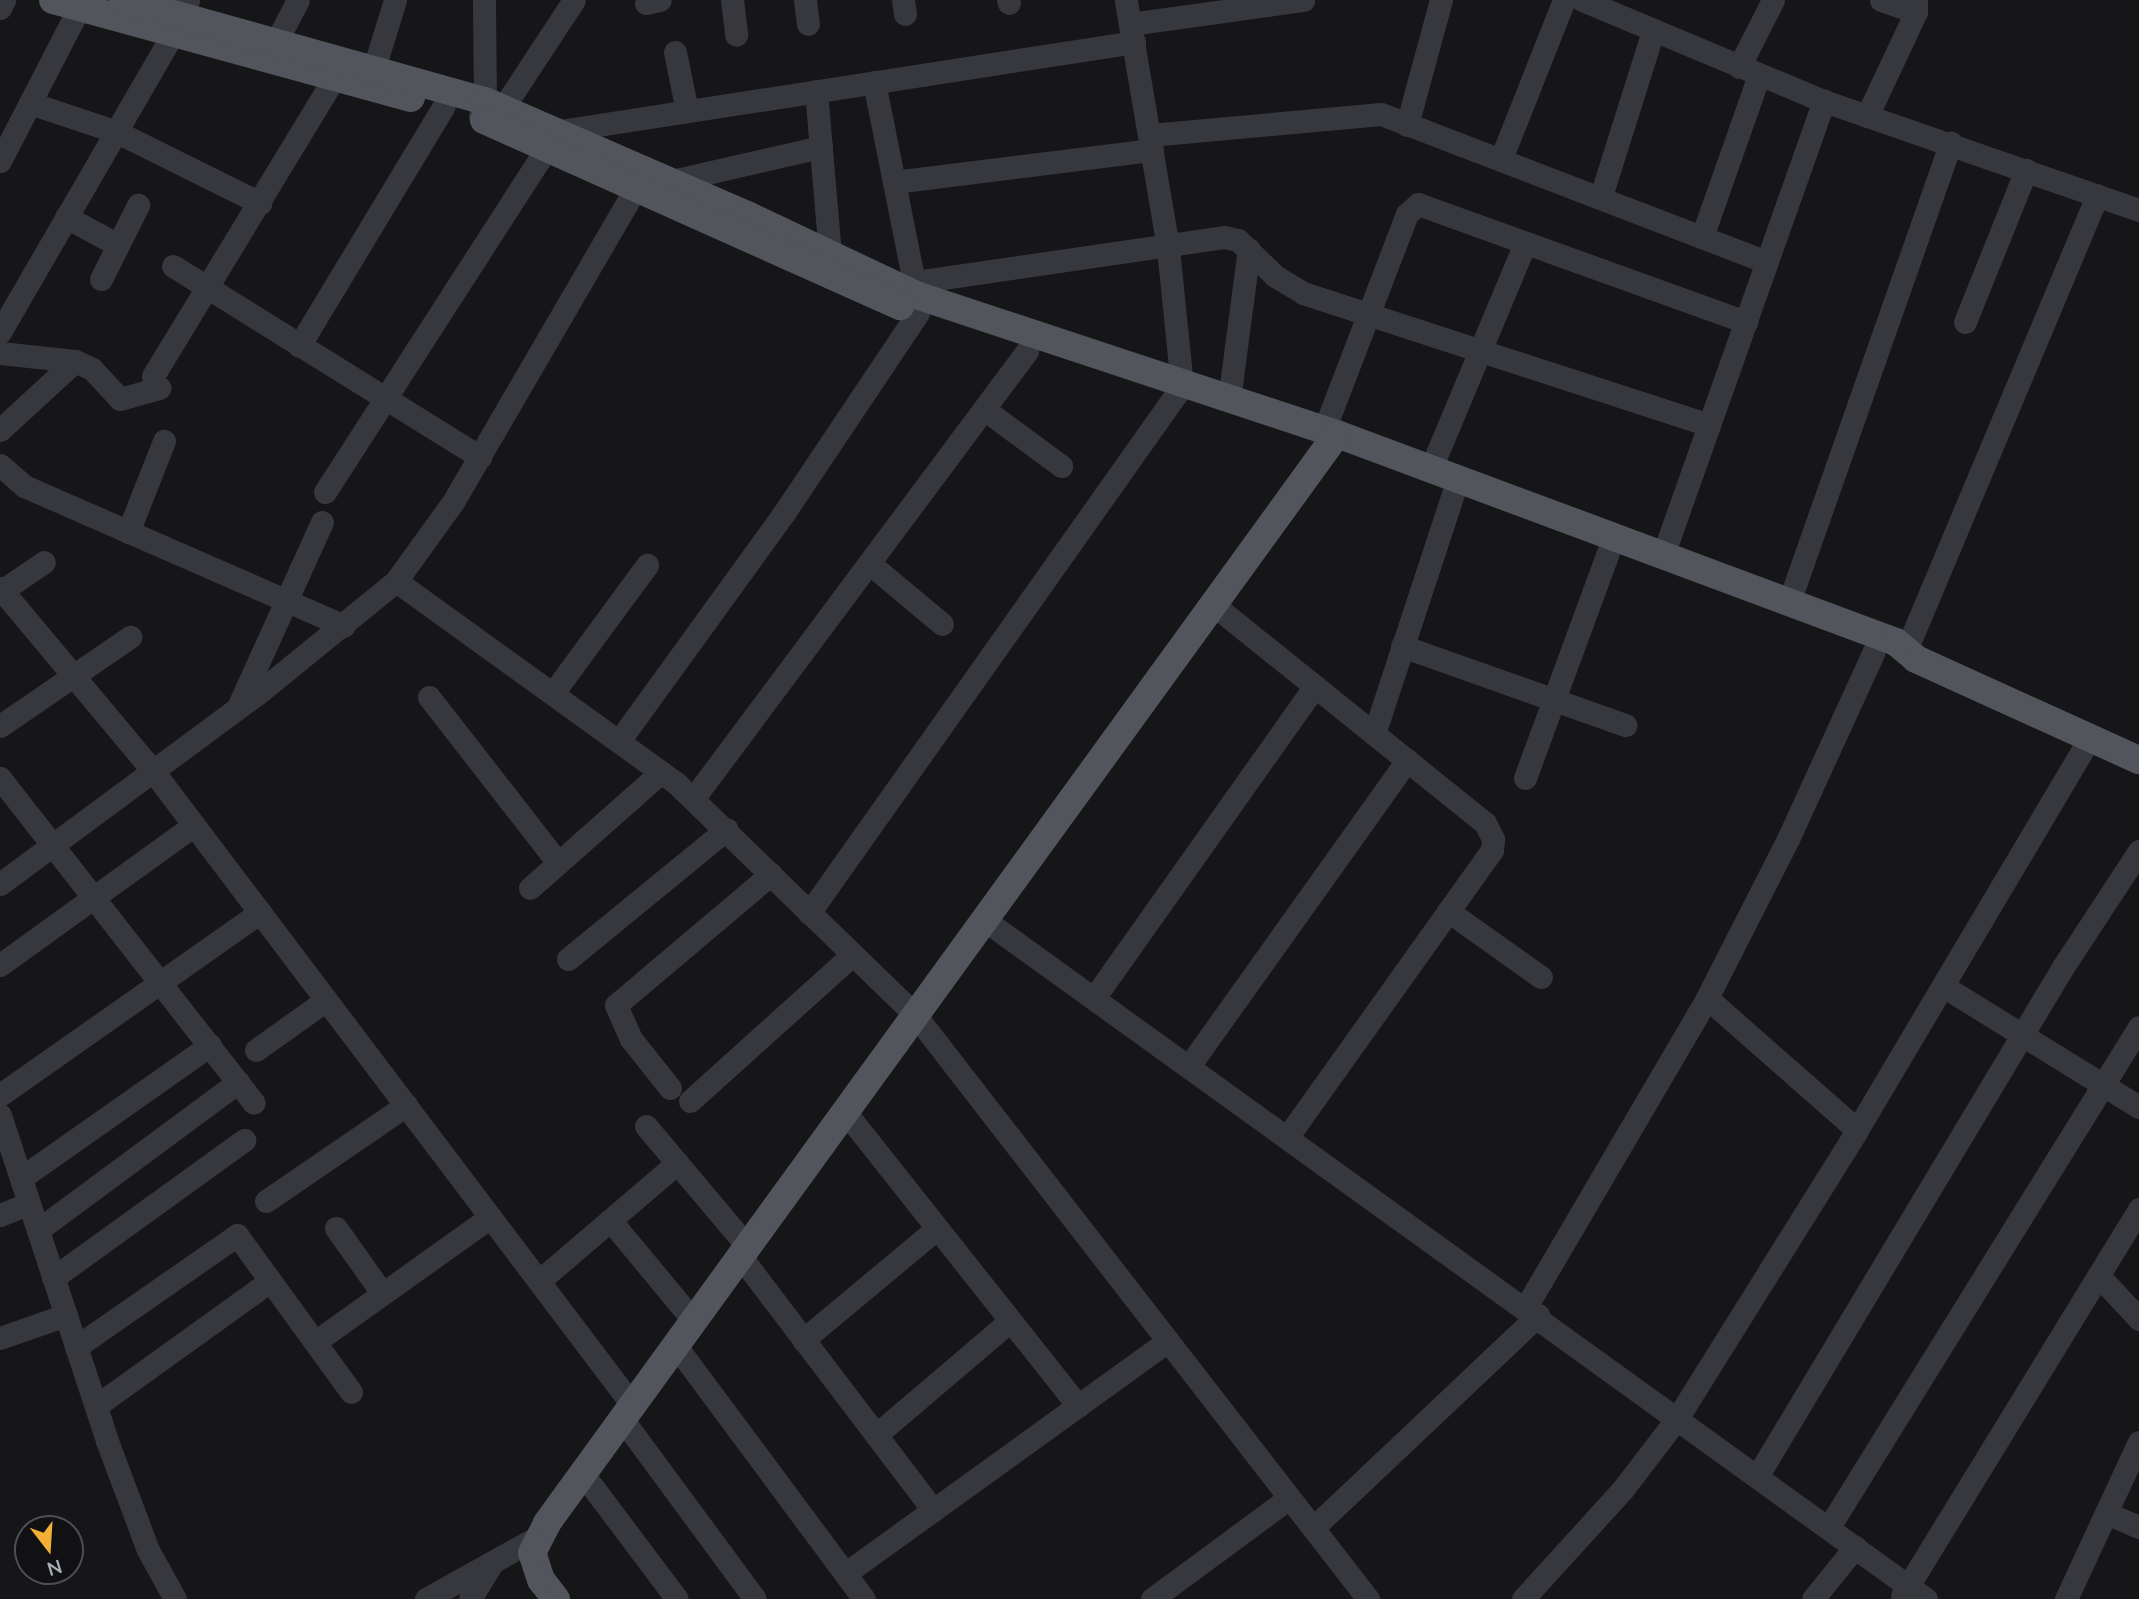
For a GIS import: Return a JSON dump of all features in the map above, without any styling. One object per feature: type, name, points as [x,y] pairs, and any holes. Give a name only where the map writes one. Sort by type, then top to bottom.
[{"type":"main road","points":[[123,0],[374,68],[489,109],[553,139],[636,187],[863,292],[1027,351],[1431,468],[1789,602],[2139,760]]},
{"type":"main road","points":[[72,3],[181,17],[334,78],[444,106],[489,109]]},
{"type":"main road","points":[[553,139],[672,181],[830,255],[1177,393],[1229,400],[1329,438],[1452,494],[1609,550],[1873,653],[1908,656]]},
{"type":"main road","points":[[556,1599],[534,1566],[532,1553],[539,1536],[1215,606],[1329,438]]},
{"type":"street","points":[[0,8],[4,0]]},
{"type":"street","points":[[276,42],[298,0]]},
{"type":"street","points":[[374,68],[395,0]]},
{"type":"street","points":[[484,0],[489,109]]},
{"type":"street","points":[[489,109],[574,0]]},
{"type":"street","points":[[732,0],[736,34]]},
{"type":"street","points":[[805,0],[808,24]]},
{"type":"street","points":[[808,913],[1177,393],[1168,247],[1126,0]]},
{"type":"street","points":[[325,492],[553,139],[687,111],[874,82],[1303,0]]},
{"type":"street","points":[[1407,125],[1441,0]]},
{"type":"street","points":[[1501,159],[1564,0]]},
{"type":"street","points":[[1583,0],[1824,101],[1951,143],[2139,211]]},
{"type":"street","points":[[1702,236],[1749,71],[1773,0]]},
{"type":"street","points":[[1867,116],[1916,6],[1881,0]]},
{"type":"street","points":[[0,161],[30,103],[72,3]]},
{"type":"street","points":[[0,332],[181,17]]},
{"type":"street","points":[[1601,196],[1653,31]]},
{"type":"street","points":[[676,52],[687,111]]},
{"type":"street","points":[[0,353],[75,361],[92,369],[120,398],[156,382],[334,78]]},
{"type":"street","points":[[874,82],[894,182],[904,284],[1224,237],[1249,250],[1287,286],[1709,425]]},
{"type":"street","points":[[816,91],[830,255]]},
{"type":"street","points":[[1663,555],[1824,101]]},
{"type":"street","points":[[30,103],[117,132],[260,203]]},
{"type":"street","points":[[299,346],[444,106]]},
{"type":"street","points":[[894,182],[1350,114],[1381,114],[1601,196],[1767,262]]},
{"type":"street","points":[[1789,602],[1951,143]]},
{"type":"street","points":[[672,181],[821,147]]},
{"type":"street","points":[[1965,322],[2026,170]]},
{"type":"street","points":[[0,884],[238,708],[344,626],[396,581],[424,548],[480,457],[636,187]]},
{"type":"street","points":[[2096,195],[1908,656],[2139,774]]},
{"type":"street","points":[[1329,438],[1406,214],[1418,204],[1746,322]]},
{"type":"street","points":[[101,279],[138,205]]},
{"type":"street","points":[[66,217],[118,245]]},
{"type":"street","points":[[1431,468],[1525,243]]},
{"type":"street","points":[[1229,400],[1249,250]]},
{"type":"street","points":[[173,266],[480,457]]},
{"type":"street","points":[[620,741],[783,513],[918,313]]},
{"type":"street","points":[[693,799],[1027,351]]},
{"type":"street","points":[[0,430],[75,361]]},
{"type":"street","points":[[984,409],[1061,466]]},
{"type":"street","points":[[128,531],[164,441]]},
{"type":"street","points":[[0,465],[24,486],[344,626]]},
{"type":"street","points":[[1374,734],[1452,494]]},
{"type":"street","points":[[238,708],[322,522]]},
{"type":"street","points":[[1525,778],[1609,550]]},
{"type":"street","points":[[44,562],[1,590],[153,771],[538,1281],[755,1599]]},
{"type":"street","points":[[869,563],[942,624]]},
{"type":"street","points":[[553,693],[647,565]]},
{"type":"street","points":[[396,581],[661,772],[727,829],[808,913],[916,1016],[1368,1599]]},
{"type":"street","points":[[1215,606],[1485,823],[1493,839],[1492,850],[1287,1136]]},
{"type":"street","points":[[0,726],[130,637]]},
{"type":"street","points":[[1402,646],[1625,725]]},
{"type":"street","points":[[1313,1528],[1532,1311],[1707,998],[1788,839],[1873,653]]},
{"type":"street","points":[[1094,998],[1315,686]]},
{"type":"street","points":[[429,697],[558,863]]},
{"type":"street","points":[[1523,1599],[1623,1489],[1678,1417],[1857,1130],[2084,748]]},
{"type":"street","points":[[1189,1066],[1407,760]]},
{"type":"street","points":[[530,888],[661,772]]},
{"type":"street","points":[[0,778],[254,1103]]},
{"type":"street","points":[[0,965],[194,825]]},
{"type":"street","points":[[568,959],[727,829]]},
{"type":"street","points":[[1758,1475],[2021,1037],[2139,851]]},
{"type":"street","points":[[670,1088],[631,1040],[616,1004],[771,874]]},
{"type":"street","points":[[1448,911],[1541,977]]},
{"type":"street","points":[[0,1095],[260,912]]},
{"type":"street","points":[[986,920],[1758,1475],[1855,1547],[1912,1595],[2139,1209]]},
{"type":"street","points":[[690,1101],[852,955]]},
{"type":"street","points":[[1943,986],[2021,1037],[2139,1107]]},
{"type":"street","points":[[1707,998],[1857,1130]]},
{"type":"street","points":[[256,1050],[326,1000]]},
{"type":"street","points":[[1829,1527],[2139,1027]]},
{"type":"street","points":[[21,1178],[210,1045]]},
{"type":"street","points":[[38,1230],[238,1082]]},
{"type":"street","points":[[266,1201],[406,1105]]},
{"type":"street","points":[[846,1113],[1078,1406]]},
{"type":"street","points":[[0,1115],[96,1406],[148,1550],[175,1599]]},
{"type":"street","points":[[646,1126],[745,1252],[803,1340],[933,1510]]},
{"type":"street","points":[[53,1278],[244,1140]]},
{"type":"street","points":[[538,1281],[677,1163]]},
{"type":"street","points":[[0,1214],[29,1203]]},
{"type":"street","points":[[315,1342],[490,1217]]},
{"type":"street","points":[[610,1220],[694,1321]]},
{"type":"street","points":[[336,1228],[382,1293]]},
{"type":"street","points":[[803,1340],[936,1229]]},
{"type":"street","points":[[76,1347],[233,1235],[270,1280],[351,1391]]},
{"type":"street","points":[[2099,1276],[2139,1319]]},
{"type":"street","points":[[96,1406],[270,1280]]},
{"type":"street","points":[[0,1338],[66,1315]]},
{"type":"street","points":[[876,1435],[1009,1322]]},
{"type":"street","points":[[846,1573],[1168,1341]]},
{"type":"street","points":[[676,1346],[864,1599]]},
{"type":"street","points":[[2066,1599],[2139,1442]]},
{"type":"street","points":[[583,1474],[677,1599]]},
{"type":"street","points":[[1152,1599],[1289,1498]]},
{"type":"street","points":[[2105,1513],[2139,1527]]},
{"type":"street","points":[[426,1599],[539,1536]]},
{"type":"street","points":[[1813,1599],[1855,1547]]},
{"type":"street","points":[[470,1599],[492,1563]]}]
